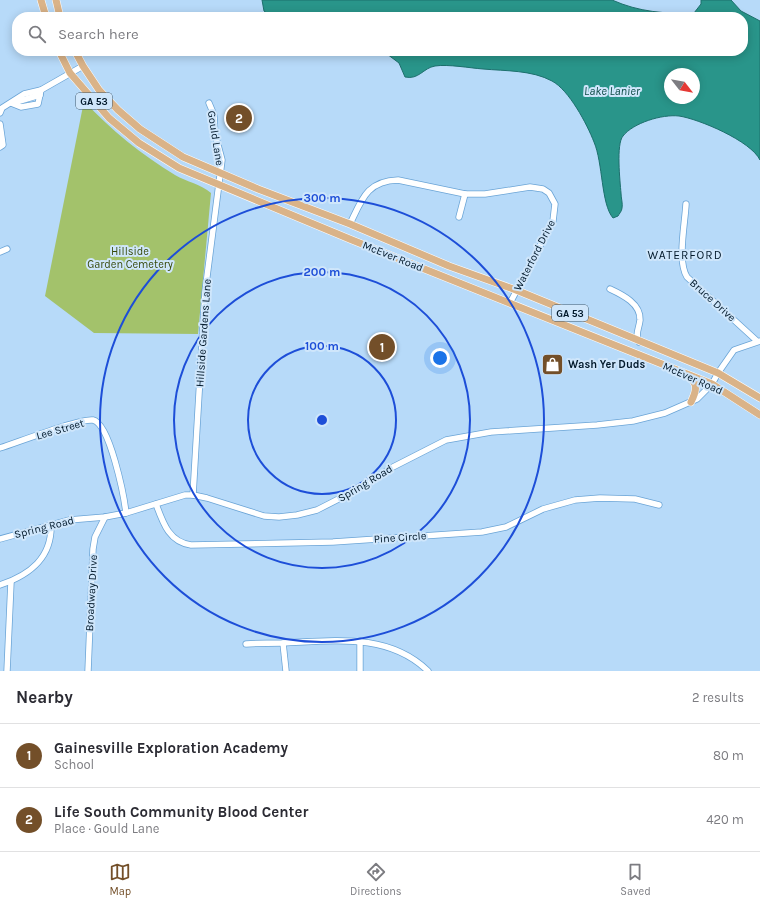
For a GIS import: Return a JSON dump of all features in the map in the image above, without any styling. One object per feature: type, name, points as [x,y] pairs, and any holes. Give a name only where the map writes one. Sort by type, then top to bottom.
[{"type":"main road","points":[[41,0],[45,12]]},
{"type":"main road","points":[[56,0],[59,12]]},
{"type":"main road","name":"McEver Road","points":[[62,56],[70,73],[109,118],[139,143],[179,168],[352,240],[712,384],[760,416]]},
{"type":"main road","name":"McEver Road","points":[[78,56],[99,90],[118,110],[140,129],[182,157],[258,189],[350,224],[449,266],[516,290],[639,342],[718,373],[739,384],[760,398]]},
{"type":"main road","points":[[648,358],[655,364],[694,381],[696,388],[691,402]]},
{"type":"street","points":[[0,113],[2,108],[11,103],[41,93],[83,66]]},
{"type":"street","points":[[11,103],[21,107],[38,104],[41,93]]},
{"type":"street","name":"Gould Lane","points":[[209,104],[214,115],[214,130],[222,160],[221,173]]},
{"type":"street","points":[[0,124],[3,145],[0,147]]},
{"type":"street","name":"Hillside Gardens Lane","points":[[193,495],[205,292],[221,173]]},
{"type":"street","name":"Waterford Drive","points":[[350,224],[361,200],[368,190],[376,184],[389,180],[398,180],[466,194],[485,194],[530,187],[543,189],[553,199],[555,212],[553,220],[510,304]]},
{"type":"street","points":[[459,217],[466,194]]},
{"type":"street","name":"Bruce Drive","points":[[686,204],[682,254],[684,272],[687,277],[759,341]]},
{"type":"street","points":[[0,252],[7,249]]},
{"type":"street","points":[[610,289],[630,301],[638,310],[640,320],[636,334],[639,342]]},
{"type":"street","name":"Spring Road","points":[[0,539],[69,520],[105,517],[126,513],[185,495],[193,495],[264,516],[279,517],[297,515],[317,510],[336,501],[391,468],[446,440],[491,432],[522,431],[633,421],[665,413],[691,402],[712,384],[734,350],[759,341]]},
{"type":"street","name":"Lee Street","points":[[0,448],[76,423],[92,420],[97,422],[104,432],[119,474],[126,513]]},
{"type":"street","name":"Pine Circle","points":[[156,504],[171,536],[183,544],[190,546],[333,542],[482,532],[506,527],[544,509],[560,504],[591,498],[635,499],[659,505]]},
{"type":"street","name":"Broadway Drive","points":[[88,671],[93,549],[95,537],[105,517]]},
{"type":"street","points":[[0,585],[11,582],[27,572],[42,558],[49,546],[51,525]]},
{"type":"street","points":[[6,671],[11,582]]},
{"type":"street","points":[[246,644],[324,640],[360,641],[396,651],[410,657],[428,671]]},
{"type":"street","points":[[360,641],[360,671]]},
{"type":"street","points":[[283,643],[286,671]]},
{"type":"green space","name":"Hillside Garden Cemetery","points":[[84,101],[116,132],[151,159],[175,175],[203,187],[211,193],[198,334],[94,333],[45,296]]},
{"type":"water","name":"Lake Lanier","points":[[262,0],[612,0],[642,10],[662,12],[265,12]]},
{"type":"water","name":"Lake Lanier","points":[[701,0],[731,0],[743,12],[695,12],[701,4]]},
{"type":"water","name":"Lake Lanier","points":[[748,15],[760,21],[760,160],[755,153],[736,139],[699,121],[679,116],[664,116],[648,120],[628,131],[621,140],[619,163],[622,210],[618,216],[613,218],[606,203],[599,161],[594,142],[577,108],[558,85],[544,77],[527,73],[452,66],[435,66],[414,77],[405,77],[399,63],[390,56],[748,56]]},
{"type":"place","name":"Life South Community Blood Center","points":[[239,118]]},
{"type":"place","name":"Gainesville Exploration Academy","points":[[382,347]]},
{"type":"place","name":"Wash Yer Duds","points":[[553,364]]},
{"type":"district","name":"WATERFORD","points":[[685,255]]}]
